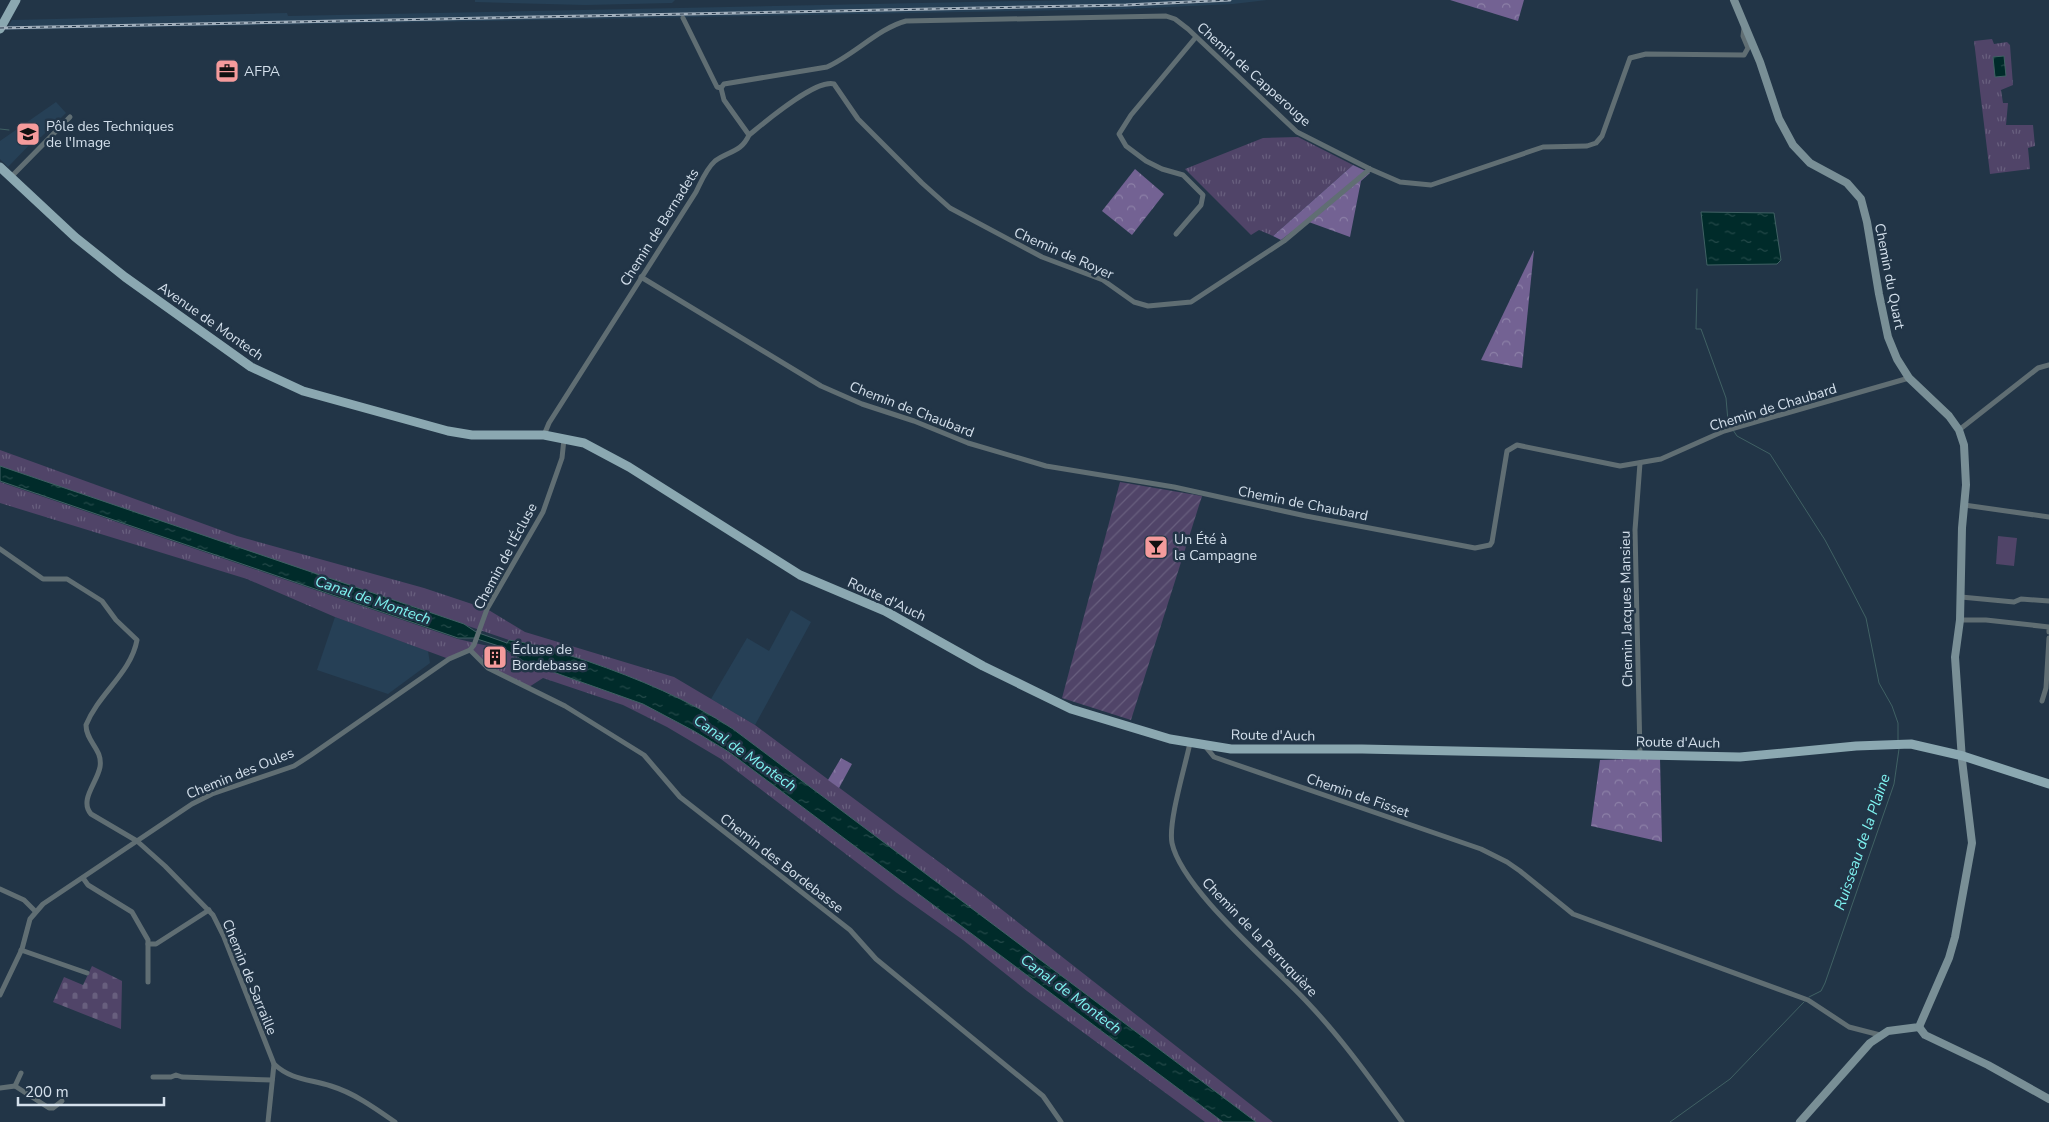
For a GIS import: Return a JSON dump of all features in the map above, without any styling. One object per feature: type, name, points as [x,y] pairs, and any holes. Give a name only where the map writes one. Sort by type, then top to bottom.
[{"type":"main road","points":[[0,29],[16,0]]},
{"type":"main road","name":"Avenue de Montech","points":[[0,167],[75,237],[124,277],[233,355],[268,376],[303,391],[448,431],[472,435],[544,435],[565,437]]},
{"type":"main road","name":"Route d'Auch","points":[[565,437],[584,443],[629,467],[788,569],[885,611],[1032,692],[1109,722],[1190,743],[1258,750],[1362,749],[1740,757],[1899,745],[1936,749],[1963,756],[2049,784]]},
{"type":"street","name":"Chemin du Quart","points":[[1734,0],[1744,28],[1760,62],[1779,119],[1793,145],[1810,163],[1847,183],[1860,200],[1867,222],[1878,294],[1888,337],[1897,359],[1909,378],[1949,416],[1959,430],[1964,445],[1966,471],[1960,620],[1954,657],[1972,843],[1962,911],[1949,958],[1919,1027]]},
{"type":"street","name":"Chemin de Capperouge","points":[[721,88],[724,84],[827,67],[842,60],[893,26],[906,21],[1163,15],[1175,19],[1196,37],[1297,132],[1400,182],[1431,185],[1543,147],[1587,146],[1596,143],[1602,136],[1630,58],[1646,54],[1744,55],[1748,48],[1743,36],[1744,28]]},
{"type":"street","points":[[683,18],[717,87],[721,88],[724,100],[749,135]]},
{"type":"street","points":[[1176,234],[1201,206],[1204,199],[1203,195],[1183,175],[1162,169],[1146,161],[1126,146],[1119,134],[1131,115],[1196,37]]},
{"type":"street","name":"Chemin de Royer","points":[[749,135],[780,109],[816,88],[829,83],[834,84],[858,119],[950,208],[1042,257],[1103,280],[1134,302],[1148,306],[1191,302],[1284,241],[1370,169]]},
{"type":"street","points":[[11,177],[70,117]]},
{"type":"street","name":"Chemin de Bernadets","points":[[544,435],[549,423],[642,277],[707,170],[715,162],[740,149],[749,135]]},
{"type":"street","name":"Chemin de Chaubard","points":[[642,277],[821,386],[862,404],[914,421],[968,443],[1046,466],[1174,487],[1306,516],[1475,548],[1490,545],[1492,542],[1507,451],[1516,445],[1620,466],[1640,463],[1661,459],[1736,428],[1909,378]]},
{"type":"street","points":[[1959,430],[2038,368],[2049,365]]},
{"type":"street","name":"Chemin de l'Écluse","points":[[470,650],[475,643],[487,609],[543,512],[562,458],[565,437]]},
{"type":"street","name":"Chemin Jacques Mansieu","points":[[1640,463],[1636,530],[1640,754]]},
{"type":"street","points":[[1964,505],[2049,517]]},
{"type":"street","name":"Chemin de Sarraille","points":[[0,549],[42,579],[67,579],[102,601],[116,620],[137,640],[135,652],[125,669],[108,688],[86,725],[89,738],[99,750],[100,764],[98,776],[86,802],[87,810],[137,841],[209,910],[224,937],[251,1012],[274,1064]]},
{"type":"street","points":[[1961,597],[2014,602],[2021,599],[2049,601]]},
{"type":"street","points":[[1960,620],[2010,622],[2049,627],[2049,632]]},
{"type":"street","points":[[2042,701],[2046,688],[2049,638]]},
{"type":"street","name":"Chemin des Oules","points":[[36,911],[173,814],[198,801],[294,766],[449,659],[470,650]]},
{"type":"street","name":"Chemin des Bordebasse","points":[[470,650],[488,668],[565,706],[644,755],[680,797],[850,930],[876,959],[1043,1096],[1061,1122]]},
{"type":"street","name":"Chemin de la Perruquière","points":[[1190,743],[1174,818],[1172,841],[1176,858],[1188,876],[1219,913],[1331,1029],[1402,1122]]},
{"type":"street","name":"Chemin de Fisset","points":[[1205,746],[1214,757],[1437,834],[1507,862],[1573,914],[1805,999],[1849,1027],[1880,1035]]},
{"type":"street","points":[[82,878],[88,885],[132,912],[148,944],[148,982]]},
{"type":"street","points":[[0,889],[24,900],[36,911],[28,926],[21,950],[0,995]]},
{"type":"street","points":[[148,944],[156,944],[209,910]]},
{"type":"street","points":[[21,950],[87,973]]},
{"type":"street","points":[[1800,1122],[1870,1043],[1880,1035],[1898,1029],[1919,1027],[1925,1035],[1988,1065],[2049,1098]]},
{"type":"street","points":[[268,1122],[274,1064]]},
{"type":"street","points":[[274,1064],[283,1073],[305,1082],[329,1086],[346,1092],[395,1122]]},
{"type":"street","points":[[15,1086],[22,1072]]},
{"type":"street","points":[[153,1077],[171,1077],[176,1075],[182,1077],[272,1080]]},
{"type":"street","points":[[0,1088],[15,1086],[49,1108],[53,1108],[62,1102]]},
{"type":"shaded area","points":[[475,0],[675,0],[672,3],[585,5],[475,2]]},
{"type":"shaded area","points":[[1073,0],[1267,0],[1233,4],[1126,9],[6,30],[12,20],[287,13],[288,16]]},
{"type":"shaded area","name":"Pôle des Techniques de l'Image","points":[[56,102],[66,113],[41,137],[36,138],[8,167],[0,159],[0,141]]},
{"type":"shaded area","points":[[791,610],[811,622],[755,725],[711,699],[747,638],[769,651]]},
{"type":"shaded area","points":[[335,617],[428,651],[430,663],[388,694],[317,670]]},
{"type":"green space","points":[[1450,0],[1524,0],[1518,21]]},
{"type":"green space","points":[[1992,39],[1994,44],[2007,42],[2010,45],[2013,85],[2001,90],[2003,103],[2008,103],[2006,125],[2033,125],[2035,146],[2028,148],[2030,169],[1990,174],[1974,41]]},
{"type":"green space","points":[[1298,137],[1353,165],[1273,236],[1259,230],[1251,235],[1185,169],[1263,138]]},
{"type":"green space","points":[[1353,165],[1370,173],[1361,181],[1350,237],[1306,221],[1281,240],[1273,236]]},
{"type":"green space","points":[[1135,169],[1164,194],[1132,235],[1102,211]]},
{"type":"green space","points":[[1534,250],[1522,368],[1481,360]]},
{"type":"green space","points":[[0,450],[237,536],[424,588],[487,609],[525,632],[674,677],[755,725],[982,894],[1273,1122],[1256,1122],[733,729],[698,708],[644,683],[587,661],[539,646],[509,640],[0,466]]},
{"type":"green space","points":[[0,482],[458,639],[505,650],[525,662],[643,704],[729,752],[1223,1122],[1205,1122],[1027,991],[963,940],[897,893],[721,759],[667,727],[623,705],[543,678],[529,687],[488,668],[470,650],[449,659],[335,617],[247,579],[0,503]]},
{"type":"green space","points":[[1120,482],[1202,496],[1131,720],[1062,698]]},
{"type":"green space","points":[[1998,536],[2017,538],[2014,566],[1996,564]]},
{"type":"green space","points":[[841,758],[852,764],[839,788],[828,780]]},
{"type":"green space","points":[[1660,758],[1662,842],[1591,826],[1600,760]]},
{"type":"green space","points":[[92,966],[122,981],[121,1029],[53,1002],[64,977],[83,985]]},
{"type":"water","points":[[2004,56],[2006,76],[1995,77],[1993,57]]},
{"type":"water","points":[[1701,212],[1774,213],[1781,260],[1777,264],[1707,265]]},
{"type":"water","name":"Canal de Montech","points":[[0,466],[464,624],[476,632],[507,643],[509,640],[529,644],[587,661],[644,683],[698,708],[733,729],[1256,1122],[1223,1122],[729,752],[643,704],[525,662],[502,647],[474,638],[458,638],[0,481]]},
{"type":"waterway","points":[[0,129],[9,130]]},
{"type":"waterway","name":"Ruisseau de la Plaine","points":[[1697,289],[1696,329],[1701,329],[1726,398],[1728,421],[1731,426]]},
{"type":"waterway","name":"Ruisseau de la Plaine","points":[[1733,430],[1737,436],[1770,454],[1825,540],[1849,585],[1866,618],[1879,683],[1892,706],[1898,723],[1898,740]]},
{"type":"waterway","name":"Ruisseau de la Plaine","points":[[1809,997],[1821,991],[1825,983],[1894,784],[1899,749]]},
{"type":"waterway","name":"Ruisseau de la Plaine","points":[[1670,1122],[1730,1079],[1804,1002]]},
{"type":"railway","points":[[0,28],[1126,5],[1230,0]]},
{"type":"place","name":"AFPA","points":[[227,71]]},
{"type":"place","name":"Pôle des Techniques de l'Image","points":[[28,134]]},
{"type":"place","name":"Un Été à la Campagne","points":[[1156,547]]},
{"type":"place","name":"Écluse de Bordebasse","points":[[495,657]]}]
